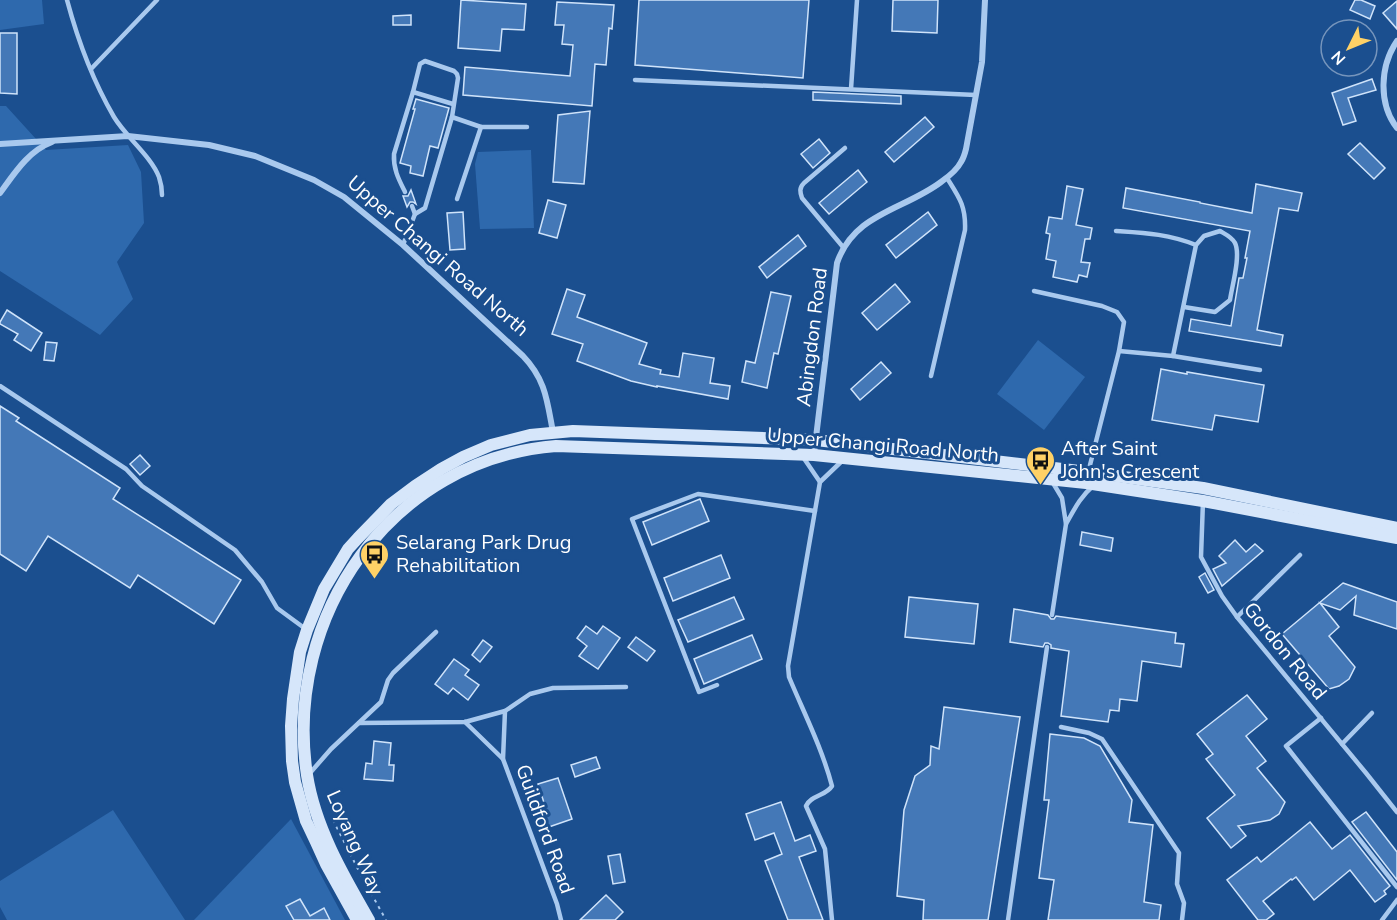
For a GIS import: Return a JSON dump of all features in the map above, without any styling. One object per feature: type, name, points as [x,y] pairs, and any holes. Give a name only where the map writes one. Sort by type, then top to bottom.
[{"type":"street","name":"Abingdon Road","points":[[808,455],[816,440],[837,263],[843,247],[869,221],[934,187],[962,162],[982,62],[985,0]]},
{"type":"street","points":[[1397,41],[1388,58],[1383,77],[1385,101],[1397,128]]},
{"type":"street","name":"Upper Changi Road North","points":[[0,144],[128,135],[209,146],[255,156],[314,180],[337,192],[403,245],[532,365],[544,389],[553,432]]},
{"type":"street","points":[[0,194],[26,159],[41,147],[58,139]]},
{"type":"street","name":"Upper Changi Road North","points":[[530,435],[573,431],[816,440],[1090,480],[1397,538]]},
{"type":"street","name":"Loyang Way","points":[[357,920],[326,864],[306,821],[295,782],[292,750],[292,699],[306,630],[324,590],[348,549],[391,504],[415,486],[463,457],[492,445],[530,435]]},
{"type":"street","name":"Upper Changi Road North","points":[[556,446],[808,455],[1051,480],[1090,480],[1203,488],[1397,528]]},
{"type":"street","name":"Loyang Way","points":[[369,920],[348,884],[325,835],[307,776],[304,743],[305,703],[313,655],[327,614],[349,572],[361,555],[403,509],[446,478],[494,458],[530,449],[556,446]]},
{"type":"lane","points":[[67,0],[76,33],[91,69],[116,119],[154,168],[160,179],[162,195]]},
{"type":"lane","points":[[91,69],[157,0]]},
{"type":"lane","points":[[851,89],[857,0]]},
{"type":"lane","points":[[403,245],[416,214],[425,208],[452,117],[458,78],[454,71],[425,61],[420,64],[394,154],[393,163],[405,192]]},
{"type":"lane","points":[[635,80],[976,94]]},
{"type":"lane","points":[[413,92],[453,104]]},
{"type":"lane","points":[[452,117],[481,127],[527,127]]},
{"type":"lane","points":[[457,200],[481,127]]},
{"type":"lane","points":[[843,247],[802,198],[800,192],[804,183],[845,148]]},
{"type":"lane","points":[[931,376],[965,230],[966,215],[959,198],[946,178]]},
{"type":"lane","points":[[412,206],[416,214]]},
{"type":"lane","points":[[1116,231],[1154,233],[1196,245]]},
{"type":"lane","points":[[1173,356],[1196,245],[1204,236],[1220,231],[1227,234],[1235,242],[1237,258],[1230,300],[1215,312],[1184,307]]},
{"type":"lane","points":[[1034,291],[1102,306],[1117,312],[1124,322],[1090,480],[1066,524]]},
{"type":"lane","points":[[1119,351],[1173,356],[1260,370]]},
{"type":"lane","points":[[0,386],[126,468],[142,486],[235,550],[262,582],[277,608],[306,630]]},
{"type":"lane","name":"Upper Changi Road North","points":[[553,432],[556,446]]},
{"type":"lane","points":[[808,455],[820,482],[788,666],[789,677],[827,767],[832,786],[828,792],[808,801],[806,806],[825,849],[832,920]]},
{"type":"lane","points":[[820,482],[844,458]]},
{"type":"lane","points":[[1051,480],[1062,498],[1066,524],[1052,615]]},
{"type":"lane","name":"Gordon Road","points":[[1203,488],[1201,557],[1222,596],[1397,812]]},
{"type":"lane","points":[[717,685],[699,692],[632,519],[698,494],[815,511]]},
{"type":"lane","points":[[1237,617],[1300,555]]},
{"type":"lane","points":[[307,776],[331,749],[381,702],[388,680],[393,673],[436,632]]},
{"type":"lane","points":[[1008,920],[1047,647]]},
{"type":"lane","points":[[359,723],[465,722],[506,711],[530,694],[553,688],[626,687]]},
{"type":"lane","name":"Guildford Road","points":[[506,711],[503,759],[561,920]]},
{"type":"lane","points":[[1342,744],[1372,713]]},
{"type":"lane","points":[[1321,718],[1286,746],[1397,887]]},
{"type":"lane","points":[[465,722],[503,759]]},
{"type":"lane","points":[[1061,727],[1089,733],[1102,739],[1179,853],[1177,884],[1184,903],[1182,920]]},
{"type":"lane","points":[[1382,920],[1397,900]]},
{"type":"path","points":[[333,820],[386,920]]},
{"type":"shaded area","points":[[0,0],[42,0],[44,24],[0,30]]},
{"type":"shaded area","points":[[0,106],[6,106],[46,150],[128,145],[141,172],[144,223],[117,262],[133,299],[100,335],[0,271]]},
{"type":"shaded area","points":[[531,150],[534,228],[480,229],[475,164],[478,152]]},
{"type":"shaded area","points":[[1038,340],[1085,377],[1044,430],[997,394]]},
{"type":"shaded area","points":[[113,810],[185,920],[7,920],[0,907],[0,881]]},
{"type":"shaded area","points":[[291,819],[345,920],[194,920]]},
{"type":"building","points":[[461,0],[526,4],[524,30],[502,29],[500,51],[458,48]]},
{"type":"building","points":[[639,0],[809,0],[803,78],[635,65]]},
{"type":"building","points":[[893,0],[938,0],[937,33],[892,31]]},
{"type":"building","points":[[1355,0],[1375,6],[1370,18],[1350,10]]},
{"type":"building","points":[[1397,1],[1397,29],[1383,13]]},
{"type":"building","points":[[557,2],[614,5],[612,29],[609,28],[606,65],[595,64],[592,106],[463,95],[465,67],[570,76],[573,45],[562,44],[564,25],[555,25]]},
{"type":"building","points":[[411,15],[411,25],[393,25],[393,16]]},
{"type":"building","points":[[0,33],[17,33],[17,94],[0,93]]},
{"type":"building","points":[[1372,79],[1376,90],[1348,98],[1356,121],[1343,125],[1332,93]]},
{"type":"building","points":[[813,92],[901,96],[901,104],[813,100]]},
{"type":"building","points":[[416,99],[449,108],[438,148],[430,146],[423,176],[410,173],[411,166],[400,163]]},
{"type":"building","points":[[590,111],[584,184],[553,182],[558,115]]},
{"type":"building","points":[[925,117],[934,127],[894,162],[885,152]]},
{"type":"building","points":[[819,139],[830,153],[813,168],[801,154]]},
{"type":"building","points":[[1360,143],[1385,168],[1374,179],[1348,154]]},
{"type":"building","points":[[858,170],[867,182],[829,214],[819,203]]},
{"type":"building","points":[[1256,184],[1302,193],[1298,211],[1279,208],[1257,330],[1283,335],[1281,346],[1189,331],[1191,319],[1231,326],[1239,278],[1243,278],[1247,258],[1245,258],[1250,231],[1123,208],[1126,188],[1252,213]]},
{"type":"building","points":[[1067,186],[1083,189],[1076,225],[1092,228],[1090,239],[1085,239],[1081,262],[1090,263],[1087,277],[1079,275],[1077,282],[1053,277],[1056,261],[1046,259],[1050,234],[1046,233],[1049,217],[1062,219]]},
{"type":"building","points":[[411,190],[416,204],[410,202],[407,207],[403,196],[408,196]]},
{"type":"building","points":[[548,200],[566,205],[557,238],[539,233]]},
{"type":"building","points":[[463,212],[465,249],[450,250],[447,213]]},
{"type":"building","points":[[928,212],[937,225],[896,258],[886,245]]},
{"type":"building","points":[[798,235],[806,246],[767,278],[759,267]]},
{"type":"building","points":[[895,284],[910,302],[877,330],[862,313]]},
{"type":"building","points":[[567,289],[585,295],[577,317],[647,343],[639,364],[661,370],[660,374],[679,377],[683,353],[714,358],[710,383],[730,386],[728,399],[631,381],[577,361],[583,344],[552,334]]},
{"type":"building","points":[[771,292],[791,296],[778,354],[774,353],[767,388],[742,382],[746,361],[755,363]]},
{"type":"building","points":[[7,310],[42,333],[31,351],[14,340],[18,334],[0,324]]},
{"type":"building","points":[[46,342],[57,343],[54,361],[44,360]]},
{"type":"building","points":[[881,362],[891,373],[860,400],[851,389]]},
{"type":"building","points":[[1161,369],[1264,385],[1258,422],[1215,415],[1212,430],[1152,420]]},
{"type":"building","points":[[0,406],[19,418],[16,421],[120,488],[113,499],[241,580],[214,624],[138,575],[130,588],[48,536],[26,571],[0,554]]},
{"type":"building","points":[[140,455],[150,466],[140,475],[130,464]]},
{"type":"building","points":[[700,499],[709,521],[652,545],[643,522]]},
{"type":"building","points":[[1082,532],[1113,538],[1111,551],[1080,545]]},
{"type":"building","points":[[1235,540],[1246,552],[1255,544],[1263,551],[1222,586],[1213,569],[1226,563],[1219,556]]},
{"type":"building","points":[[721,555],[730,578],[673,601],[664,578]]},
{"type":"building","points":[[1205,573],[1214,590],[1208,593],[1199,577]]},
{"type":"building","points":[[1343,583],[1397,602],[1397,629],[1354,615],[1356,596],[1340,610],[1320,603],[1339,627],[1329,636],[1355,667],[1349,679],[1329,689],[1282,634]]},
{"type":"building","points":[[734,597],[744,619],[688,642],[678,620]]},
{"type":"building","points":[[909,597],[978,604],[974,644],[905,637]]},
{"type":"building","points":[[1014,609],[1048,615],[1051,619],[1056,616],[1176,633],[1175,643],[1184,644],[1181,667],[1142,661],[1137,701],[1120,699],[1119,711],[1110,710],[1108,722],[1061,716],[1069,651],[1051,648],[1048,643],[1045,643],[1043,647],[1010,642]]},
{"type":"building","points":[[586,626],[597,634],[603,626],[620,638],[598,669],[579,656],[587,646],[577,638]]},
{"type":"building","points":[[752,635],[762,659],[704,684],[694,659]]},
{"type":"building","points":[[636,637],[655,651],[647,661],[628,647]]},
{"type":"building","points":[[483,640],[492,647],[480,662],[472,655]]},
{"type":"building","points":[[454,659],[469,670],[465,675],[479,685],[468,700],[453,688],[448,694],[435,684]]},
{"type":"building","points":[[1247,695],[1267,719],[1246,736],[1266,761],[1257,768],[1285,802],[1279,814],[1270,820],[1238,826],[1246,836],[1231,848],[1207,818],[1235,795],[1206,759],[1213,754],[1197,734]]},
{"type":"building","points":[[944,707],[1020,717],[988,920],[923,920],[924,900],[897,896],[904,810],[915,776],[930,765],[931,746],[939,749]]},
{"type":"building","points":[[1050,734],[1084,738],[1100,746],[1132,800],[1129,822],[1153,825],[1144,902],[1161,905],[1159,920],[1048,920],[1054,880],[1039,878],[1049,800],[1044,800]]},
{"type":"building","points":[[374,741],[391,743],[389,765],[394,765],[393,781],[364,779],[366,763],[372,764]]},
{"type":"building","points":[[596,757],[600,768],[575,777],[571,765]]},
{"type":"building","points":[[558,778],[572,819],[543,829],[538,815],[547,812],[538,784]]},
{"type":"building","points":[[781,802],[795,841],[810,835],[816,851],[799,857],[823,920],[788,920],[765,861],[782,854],[774,833],[755,840],[746,814]]},
{"type":"building","points":[[1366,812],[1397,852],[1397,880],[1352,822]]},
{"type":"building","points":[[1310,822],[1332,849],[1350,835],[1390,886],[1384,891],[1386,894],[1375,902],[1350,870],[1314,900],[1296,877],[1263,901],[1274,914],[1266,920],[1258,920],[1227,880],[1257,857],[1261,862]]},
{"type":"building","points":[[620,854],[625,882],[613,884],[608,856]]},
{"type":"building","points":[[606,895],[623,912],[615,920],[580,920]]},
{"type":"building","points":[[300,899],[310,916],[324,908],[330,920],[294,920],[286,906]]},
{"type":"place","name":"After Saint John's Crescent","points":[[1040,486]]},
{"type":"place","name":"Selarang Park Drug Rehabilitation","points":[[375,580]]}]
